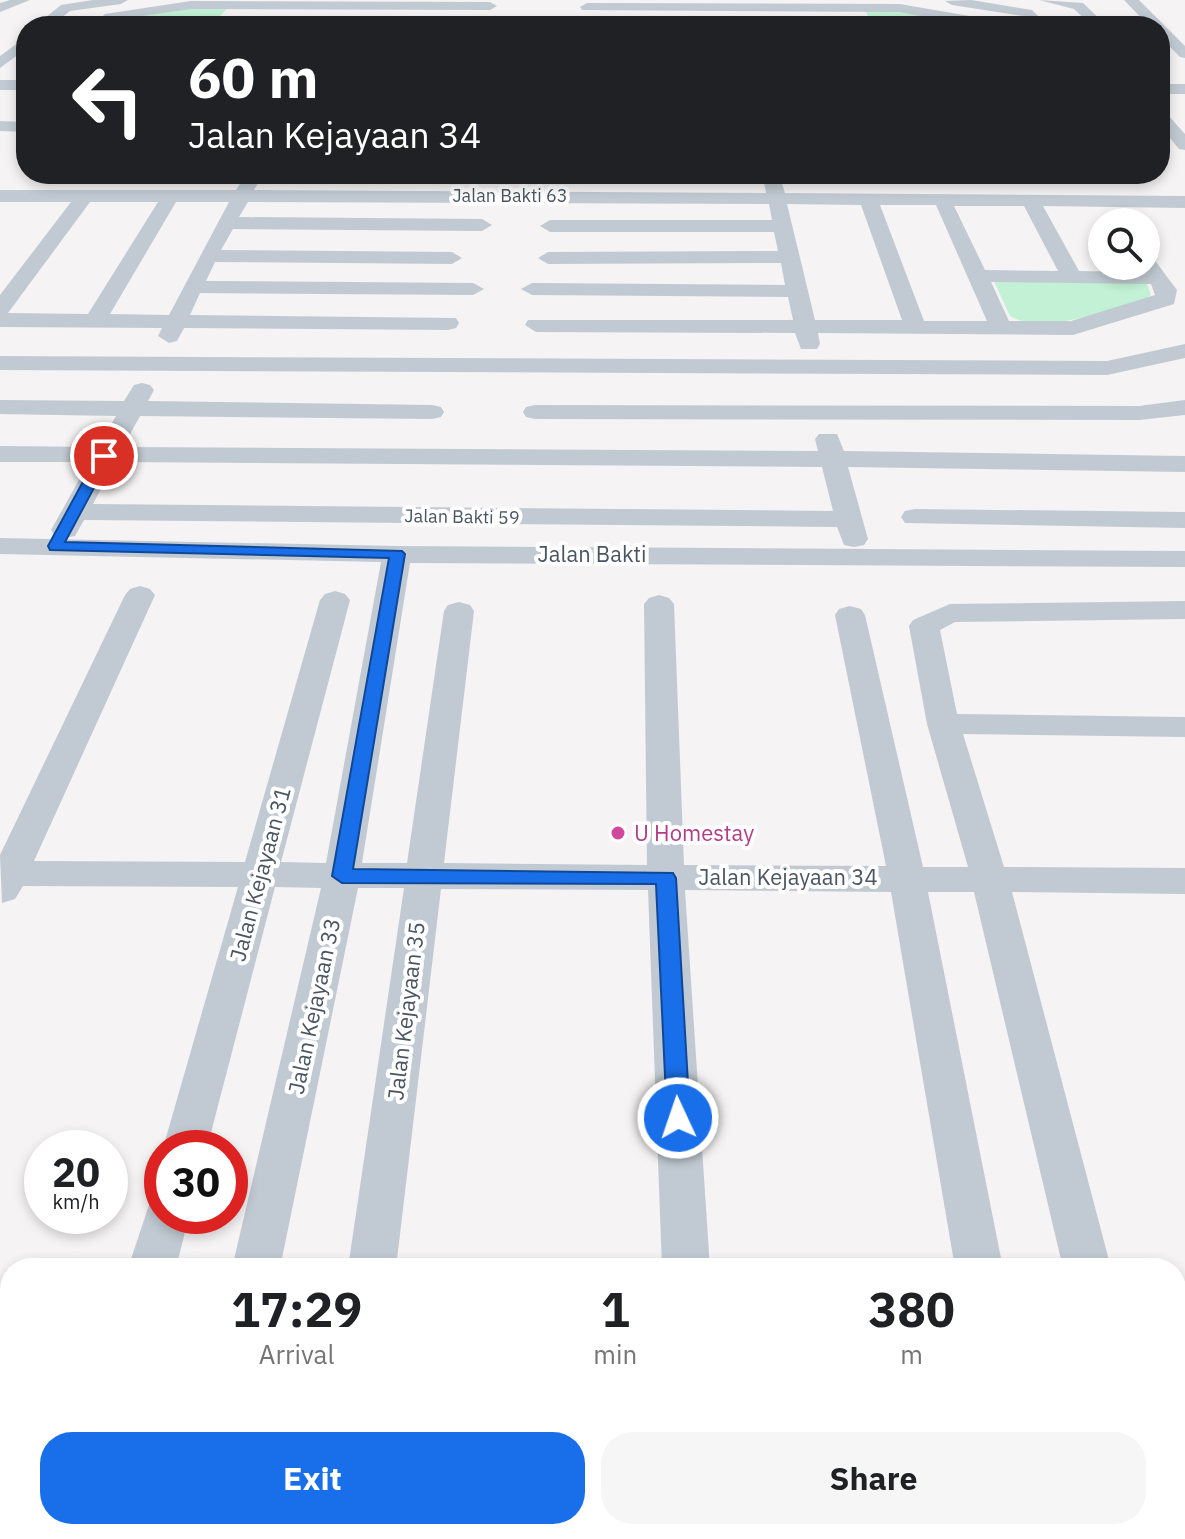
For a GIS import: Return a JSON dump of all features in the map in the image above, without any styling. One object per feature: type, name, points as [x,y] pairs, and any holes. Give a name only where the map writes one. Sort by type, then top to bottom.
[{"type":"street","points":[[0,8],[23,0]]},
{"type":"street","points":[[55,16],[66,8],[121,0]]},
{"type":"street","points":[[947,0],[1023,12],[1028,16]]},
{"type":"street","points":[[1046,0],[1078,6],[1089,16]]},
{"type":"street","points":[[1131,0],[1146,16]]},
{"type":"street","points":[[116,16],[180,6],[289,10],[354,2],[490,6]]},
{"type":"street","points":[[587,7],[735,10]]},
{"type":"street","points":[[500,16],[798,7],[900,8],[947,16]]},
{"type":"street","points":[[798,7],[801,16]]},
{"type":"street","points":[[852,7],[856,16]]},
{"type":"street","points":[[1170,40],[1185,54]]},
{"type":"street","points":[[0,65],[16,50]]},
{"type":"street","points":[[1173,129],[1181,150]]},
{"type":"street","points":[[56,546],[249,184]]},
{"type":"street","name":"Jalan Bakti 63","points":[[3,200],[691,184]]},
{"type":"street","points":[[773,184],[821,412],[858,555]]},
{"type":"street","points":[[785,184],[868,198],[1185,202]]},
{"type":"street","points":[[95,321],[171,195]]},
{"type":"street","points":[[0,310],[85,196]]},
{"type":"street","points":[[868,198],[916,328]]},
{"type":"street","points":[[942,199],[1002,329]]},
{"type":"street","points":[[1030,200],[1072,277]]},
{"type":"street","points":[[1106,201],[1110,208]]},
{"type":"street","points":[[227,223],[482,225]]},
{"type":"street","points":[[550,226],[783,226]]},
{"type":"street","points":[[208,256],[452,258]]},
{"type":"street","points":[[548,258],[789,257]]},
{"type":"street","points":[[0,268],[34,268]]},
{"type":"street","points":[[977,276],[1072,277],[1163,285]]},
{"type":"street","points":[[536,325],[1073,328],[1163,285]]},
{"type":"street","points":[[195,287],[473,289]]},
{"type":"street","points":[[532,289],[798,291]]},
{"type":"street","points":[[0,320],[448,323]]},
{"type":"street","points":[[1073,328],[1181,414]]},
{"type":"street","points":[[0,363],[814,369],[1125,367],[1185,351]]},
{"type":"street","points":[[0,407],[432,412]]},
{"type":"street","points":[[535,412],[1181,414]]},
{"type":"street","points":[[0,454],[1185,464]]},
{"type":"street","name":"Jalan Bakti 59","points":[[75,512],[849,519]]},
{"type":"street","points":[[915,517],[1185,520]]},
{"type":"street","name":"Jalan Bakti","points":[[0,546],[397,554],[1185,559]]},
{"type":"street","name":"Jalan Kejayaan 33","points":[[258,1258],[342,876],[397,554]]},
{"type":"street","points":[[3,880],[140,595]]},
{"type":"street","name":"Jalan Kejayaan 31","points":[[190,1130],[335,600]]},
{"type":"street","points":[[659,604],[666,878],[685,1258]]},
{"type":"street","points":[[1084,1258],[989,877],[943,724],[924,626],[950,613],[1185,610]]},
{"type":"street","name":"Jalan Kejayaan 35","points":[[373,1258],[459,611]]},
{"type":"street","points":[[850,615],[907,877],[977,1258]]},
{"type":"street","points":[[943,724],[1185,727]]},
{"type":"street","name":"Jalan Kejayaan 34","points":[[3,880],[260,875],[989,877],[1185,881]]},
{"type":"street","points":[[155,1258],[161,1234]]},
{"type":"green space","points":[[195,6],[228,7],[220,16],[131,16]]},
{"type":"green space","points":[[897,9],[927,16],[868,16],[866,12]]},
{"type":"green space","points":[[993,279],[1146,281],[1151,295],[1144,300],[1076,319],[1040,323],[1010,316]]},
{"type":"place","name":"U Homestay","points":[[618,833]]},
{"type":"route","points":[[104,456],[56,546],[397,554],[342,876],[666,878],[678,1118]]}]
